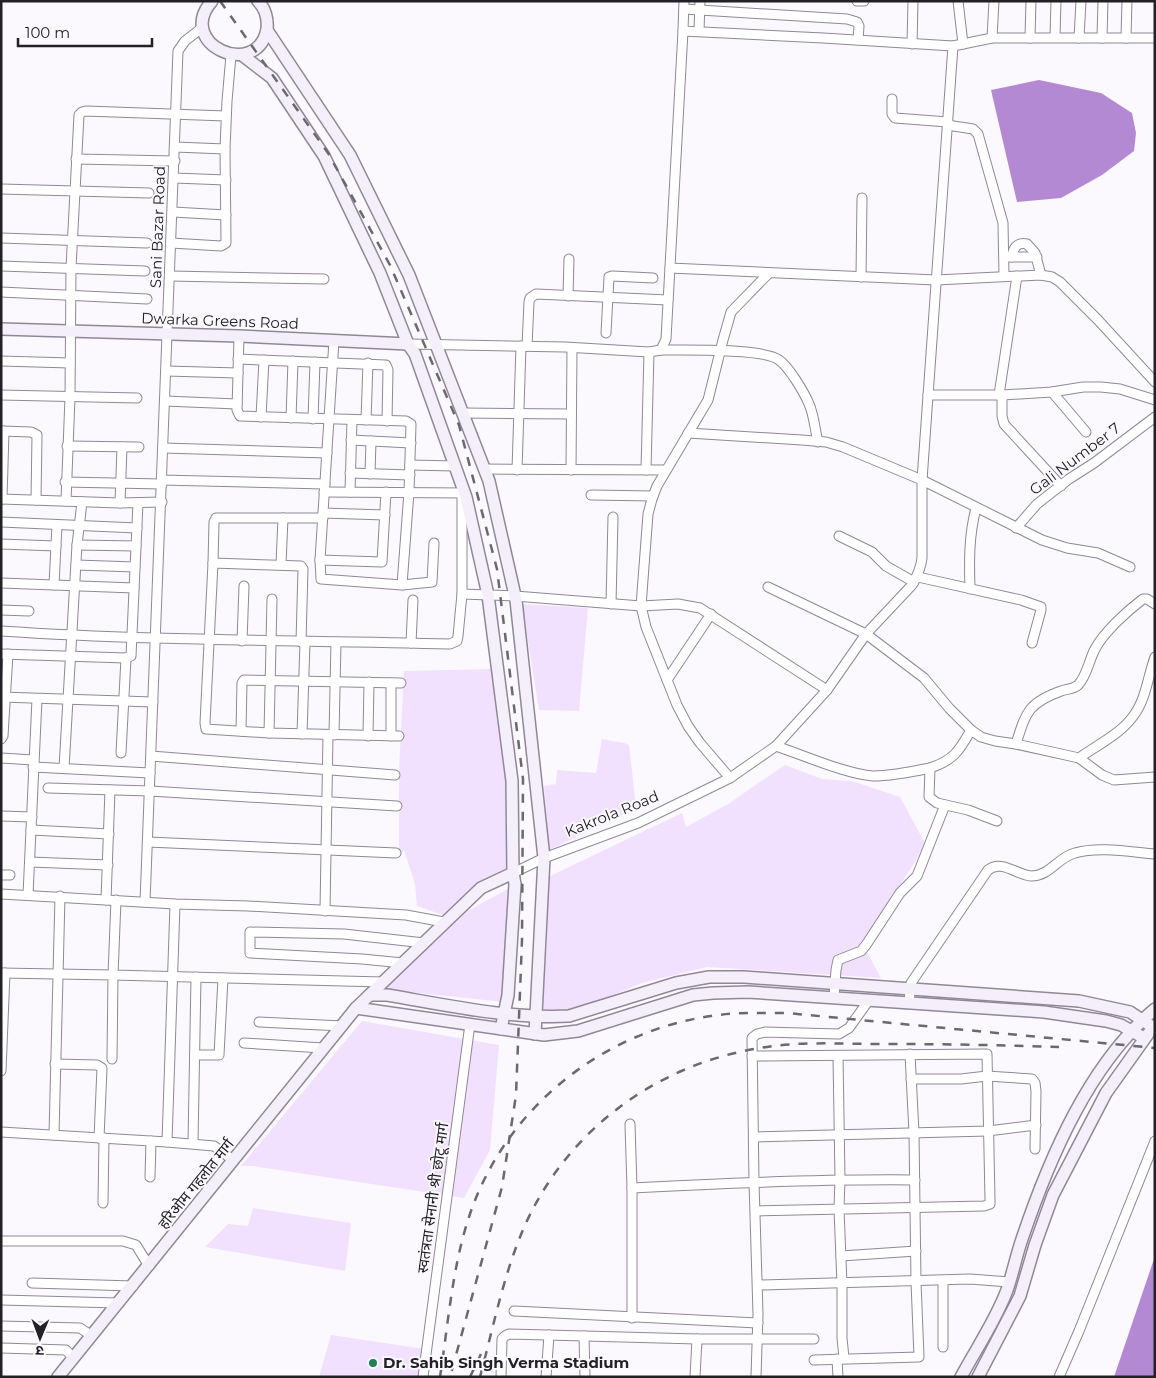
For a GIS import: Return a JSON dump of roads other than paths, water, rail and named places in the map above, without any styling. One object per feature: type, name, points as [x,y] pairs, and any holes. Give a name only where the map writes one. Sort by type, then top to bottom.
[{"type":"street","points":[[857,1],[864,1]]},
{"type":"street","points":[[912,44],[914,1]]},
{"type":"street","points":[[958,1],[964,44]]},
{"type":"street","points":[[992,38],[994,1]]},
{"type":"street","points":[[1030,38],[1031,1]]},
{"type":"street","points":[[1055,37],[1056,1]]},
{"type":"street","points":[[1079,38],[1081,1]]},
{"type":"street","points":[[1102,38],[1103,1]]},
{"type":"street","points":[[1126,38],[1127,1]]},
{"type":"street","points":[[237,55],[251,52],[263,39],[267,21],[260,2]]},
{"type":"street","points":[[208,3],[203,28],[206,38],[212,46],[221,52],[237,55],[272,78],[324,156],[380,273],[408,344],[415,354],[463,493],[488,595],[512,781],[513,873],[515,884],[508,995],[501,1029]]},
{"type":"street","points":[[661,350],[666,339],[684,5],[848,19],[857,22],[859,26],[858,40]]},
{"type":"street","points":[[699,31],[700,5]]},
{"type":"street","name":"Sani Bazar Road","points":[[145,902],[179,48],[185,41],[203,28]]},
{"type":"street","points":[[266,30],[350,156],[409,275],[489,481],[515,596],[544,858],[535,1034]]},
{"type":"street","points":[[683,31],[953,46],[992,38],[1155,38]]},
{"type":"street","points":[[916,579],[921,569],[922,558],[922,480],[953,46]]},
{"type":"street","points":[[172,243],[225,245],[226,116],[237,55]]},
{"type":"street","points":[[892,99],[892,114],[894,118],[948,123],[973,129],[978,134],[1001,216],[1008,257],[1004,276]]},
{"type":"street","points":[[66,501],[70,397],[70,295],[78,119],[82,112],[226,116]]},
{"type":"street","points":[[175,147],[225,149]]},
{"type":"street","points":[[76,159],[175,161]]},
{"type":"street","points":[[174,178],[226,180]]},
{"type":"street","points":[[1,189],[149,193]]},
{"type":"street","points":[[861,277],[862,198]]},
{"type":"street","points":[[173,212],[226,215]]},
{"type":"street","points":[[1,238],[147,243]]},
{"type":"street","points":[[1008,257],[1015,247],[1023,243],[1031,247],[1041,275]]},
{"type":"street","points":[[1008,257],[1036,257]]},
{"type":"street","points":[[568,296],[569,259]]},
{"type":"street","points":[[1,266],[145,271]]},
{"type":"street","points":[[670,268],[936,280],[1041,275],[1060,282],[1155,382]]},
{"type":"street","points":[[730,778],[688,726],[646,627],[641,606],[648,514],[653,496],[666,470],[708,400],[731,312],[769,273]]},
{"type":"street","points":[[170,276],[324,279]]},
{"type":"street","points":[[606,333],[610,276],[653,278]]},
{"type":"street","points":[[1017,276],[1000,395],[1002,416],[1004,424],[1061,486]]},
{"type":"street","points":[[1,292],[147,299]]},
{"type":"street","points":[[517,470],[524,346],[530,298],[536,294],[668,300]]},
{"type":"street","name":"Dwarka Greens Road","points":[[1,329],[239,336],[437,345],[524,346],[649,352],[661,350],[720,350],[770,355],[779,360],[790,372],[809,404],[818,442]]},
{"type":"street","points":[[239,336],[237,414],[240,416],[410,422],[410,475],[402,584]]},
{"type":"street","points":[[334,340],[320,576],[323,580],[402,584],[432,582],[434,543]]},
{"type":"street","points":[[571,470],[572,348]]},
{"type":"street","points":[[646,470],[649,352]]},
{"type":"street","points":[[238,359],[384,364],[388,367],[387,421]]},
{"type":"street","points":[[261,417],[264,360]]},
{"type":"street","points":[[1,361],[70,363]]},
{"type":"street","points":[[291,418],[293,361]]},
{"type":"street","points":[[313,419],[315,362]]},
{"type":"street","points":[[366,420],[368,364]]},
{"type":"street","points":[[166,371],[238,373]]},
{"type":"street","points":[[928,395],[1000,395],[1101,387],[1120,390],[1155,400]]},
{"type":"street","points":[[1052,392],[1086,432]]},
{"type":"street","points":[[1,395],[137,398]]},
{"type":"street","points":[[165,401],[237,404]]},
{"type":"street","points":[[463,413],[572,414]]},
{"type":"street","name":"Gali Number 7","points":[[1016,528],[1037,504],[1155,417]]},
{"type":"street","points":[[350,492],[352,420]]},
{"type":"street","points":[[36,500],[36,435],[31,432],[3,431],[1,499],[120,503],[162,502]]},
{"type":"street","points":[[688,433],[818,442],[843,446],[922,480],[1016,528],[1055,545],[1098,553],[1130,567]]},
{"type":"street","points":[[351,440],[411,443]]},
{"type":"street","points":[[370,474],[371,441]]},
{"type":"street","points":[[67,446],[139,447]]},
{"type":"street","points":[[120,503],[122,447]]},
{"type":"street","points":[[163,448],[327,453]]},
{"type":"street","points":[[410,465],[455,466]]},
{"type":"street","points":[[484,469],[666,470]]},
{"type":"street","points":[[350,473],[410,475]]},
{"type":"street","points":[[66,482],[162,482],[325,488],[350,492],[463,493]]},
{"type":"street","points":[[320,560],[382,562],[386,492]]},
{"type":"street","points":[[1,631],[72,636],[271,642],[450,644],[457,641],[462,594],[463,493]]},
{"type":"street","points":[[590,495],[653,496]]},
{"type":"street","points":[[64,768],[77,545],[82,502]]},
{"type":"street","points":[[1,739],[3,736],[5,654],[126,658],[131,656],[138,503]]},
{"type":"street","points":[[970,588],[969,548],[976,508]]},
{"type":"street","points":[[385,515],[216,518],[214,522],[205,726],[209,730],[395,736],[391,683]]},
{"type":"street","points":[[611,604],[614,517]]},
{"type":"street","points":[[281,564],[282,518]]},
{"type":"street","points":[[1,522],[137,528]]},
{"type":"street","points":[[54,585],[57,525]]},
{"type":"street","points":[[839,536],[872,552],[886,566],[916,579],[970,588],[1021,600],[1041,607],[1042,610],[1032,643]]},
{"type":"street","points":[[1,544],[56,546]]},
{"type":"street","points":[[77,545],[136,546]]},
{"type":"street","points":[[213,563],[281,564],[302,567],[302,734]]},
{"type":"street","points":[[76,565],[135,567]]},
{"type":"street","name":"Kakrola Road","points":[[356,1008],[444,922],[482,888],[544,858],[638,822],[730,778],[776,746],[827,690],[866,634],[916,579]]},
{"type":"street","points":[[1,583],[134,588]]},
{"type":"street","points":[[242,641],[244,586]]},
{"type":"street","points":[[768,587],[866,634],[924,678],[949,708],[971,730],[981,737],[1079,758],[1114,780],[1155,777]]},
{"type":"street","points":[[462,594],[515,596],[641,606],[690,605],[711,614],[827,690]]},
{"type":"street","points":[[269,733],[272,599]]},
{"type":"street","points":[[1016,744],[1023,721],[1034,704],[1046,697],[1077,686],[1083,677],[1095,648],[1111,629],[1143,599],[1147,599],[1155,604]]},
{"type":"street","points":[[411,643],[413,600]]},
{"type":"street","points":[[1,610],[29,611]]},
{"type":"street","points":[[668,680],[711,614]]},
{"type":"street","points":[[325,911],[327,849],[326,770],[335,682],[336,642]]},
{"type":"street","points":[[1079,758],[1123,728],[1134,715],[1142,698],[1155,657]]},
{"type":"street","points":[[121,753],[126,658]]},
{"type":"street","points":[[241,731],[243,682],[246,680],[401,683]]},
{"type":"street","points":[[368,736],[369,682]]},
{"type":"street","points":[[4,697],[153,702]]},
{"type":"street","points":[[28,895],[37,699]]},
{"type":"street","points":[[776,746],[852,772],[871,776],[892,775],[930,768],[951,759],[957,754],[971,730]]},
{"type":"street","points":[[151,756],[395,775]]},
{"type":"street","points":[[1,758],[64,768],[150,773]]},
{"type":"street","points":[[930,768],[929,797],[937,803],[968,810],[998,821]]},
{"type":"street","points":[[48,788],[150,791],[397,806]]},
{"type":"street","points":[[106,900],[110,790]]},
{"type":"street","points":[[834,997],[838,960],[861,951],[900,893],[917,876],[946,805]]},
{"type":"street","points":[[1,816],[32,817]]},
{"type":"street","points":[[31,830],[109,834]]},
{"type":"street","points":[[148,842],[396,853]]},
{"type":"street","points":[[909,1002],[911,983],[988,870],[992,867],[1002,866],[1030,876],[1046,872],[1069,855],[1085,851],[1155,854]]},
{"type":"street","points":[[30,862],[108,865]]},
{"type":"street","points":[[1,894],[406,915],[444,922]]},
{"type":"street","points":[[54,1135],[60,896]]},
{"type":"street","points":[[112,1059],[116,900]]},
{"type":"street","points":[[167,1142],[174,904]]},
{"type":"street","points":[[403,964],[362,959],[250,954],[250,932],[344,934],[424,943]]},
{"type":"street","points":[[1,1071],[3,973],[383,982]]},
{"type":"street","points":[[193,1143],[196,977]]},
{"type":"street","points":[[370,995],[387,995],[504,1014],[569,1016],[676,983],[709,977],[744,977],[1079,1001],[1130,1012],[1142,1019],[1154,1028],[1144,1038],[1106,1093],[1053,1195],[1035,1245],[1020,1296],[978,1377]]},
{"type":"street","points":[[195,1055],[219,1055],[223,978]]},
{"type":"street","points":[[356,1008],[535,1034],[561,1034],[677,999],[713,993],[748,992],[1044,1012],[1106,1021],[1121,1025],[1144,1038]]},
{"type":"street","points":[[756,1377],[758,1285],[752,1038],[757,1034],[765,1032],[832,1035],[844,1032],[869,1000]]},
{"type":"street","name":"हरिओम गहलोत मार्ग","points":[[58,1377],[356,1008]]},
{"type":"street","points":[[961,1377],[988,1329],[1006,1291],[1021,1240],[1040,1189],[1069,1124],[1105,1063],[1142,1019],[1155,1009]]},
{"type":"street","points":[[259,1022],[342,1026]]},
{"type":"street","name":"स्वतंत्रता सेनानी श्री छोटू मार्ग","points":[[423,1377],[470,1024]]},
{"type":"street","points":[[244,1044],[323,1048]]},
{"type":"street","points":[[814,1360],[919,1357],[914,1133],[910,1054]]},
{"type":"street","points":[[752,1056],[987,1054],[990,1204],[984,1206],[756,1211]]},
{"type":"street","points":[[838,1056],[840,1179],[838,1209],[842,1284],[842,1338],[838,1377]]},
{"type":"street","points":[[55,1064],[97,1065],[102,1068],[103,1203]]},
{"type":"street","points":[[911,1080],[961,1079],[987,1076],[1032,1079],[1035,1083],[1036,1091],[1035,1149]]},
{"type":"street","points":[[630,1124],[632,1318]]},
{"type":"street","points":[[754,1138],[988,1131],[1036,1125]]},
{"type":"street","points":[[1,1132],[193,1143],[214,1146],[233,1160]]},
{"type":"street","points":[[150,1177],[151,1141]]},
{"type":"street","points":[[1059,1377],[1080,1331],[1155,1141]]},
{"type":"street","points":[[632,1188],[840,1179],[915,1180]]},
{"type":"street","points":[[1,1241],[131,1242],[136,1246],[149,1266]]},
{"type":"street","points":[[841,1256],[916,1251]]},
{"type":"street","points":[[758,1285],[977,1280],[1009,1282]]},
{"type":"street","points":[[943,1281],[943,1347]]},
{"type":"street","points":[[32,1282],[133,1286]]},
{"type":"street","points":[[1,1300],[118,1303]]},
{"type":"street","points":[[514,1311],[758,1323]]},
{"type":"street","points":[[1,1326],[80,1328],[92,1336]]},
{"type":"street","points":[[501,1377],[502,1344],[504,1336],[509,1334],[757,1340],[814,1339]]},
{"type":"street","points":[[546,1377],[549,1335]]},
{"type":"street","points":[[584,1336],[585,1377]]},
{"type":"street","points":[[696,1377],[697,1339]]},
{"type":"street","points":[[1,1348],[66,1350],[73,1358]]},
{"type":"railway","points":[[220,1],[328,153],[390,265],[459,425],[497,569],[523,779],[522,940],[516,1095],[502,1187],[450,1377]]},
{"type":"railway","points":[[440,1377],[458,1258],[468,1220],[484,1181],[505,1145],[530,1112],[560,1084],[594,1059],[631,1039],[670,1025],[711,1016],[739,1013],[787,1013],[1155,1048]]},
{"type":"railway","points":[[480,1377],[509,1267],[535,1205],[554,1174],[576,1147],[601,1122],[629,1100],[659,1082],[691,1067],[725,1056],[789,1044],[1059,1047]]},
{"type":"railway","points":[[470,1377],[481,1354]]},
{"type":"place","name":"Dr. Sahib Singh Verma Stadium","points":[[373,1363]]}]
